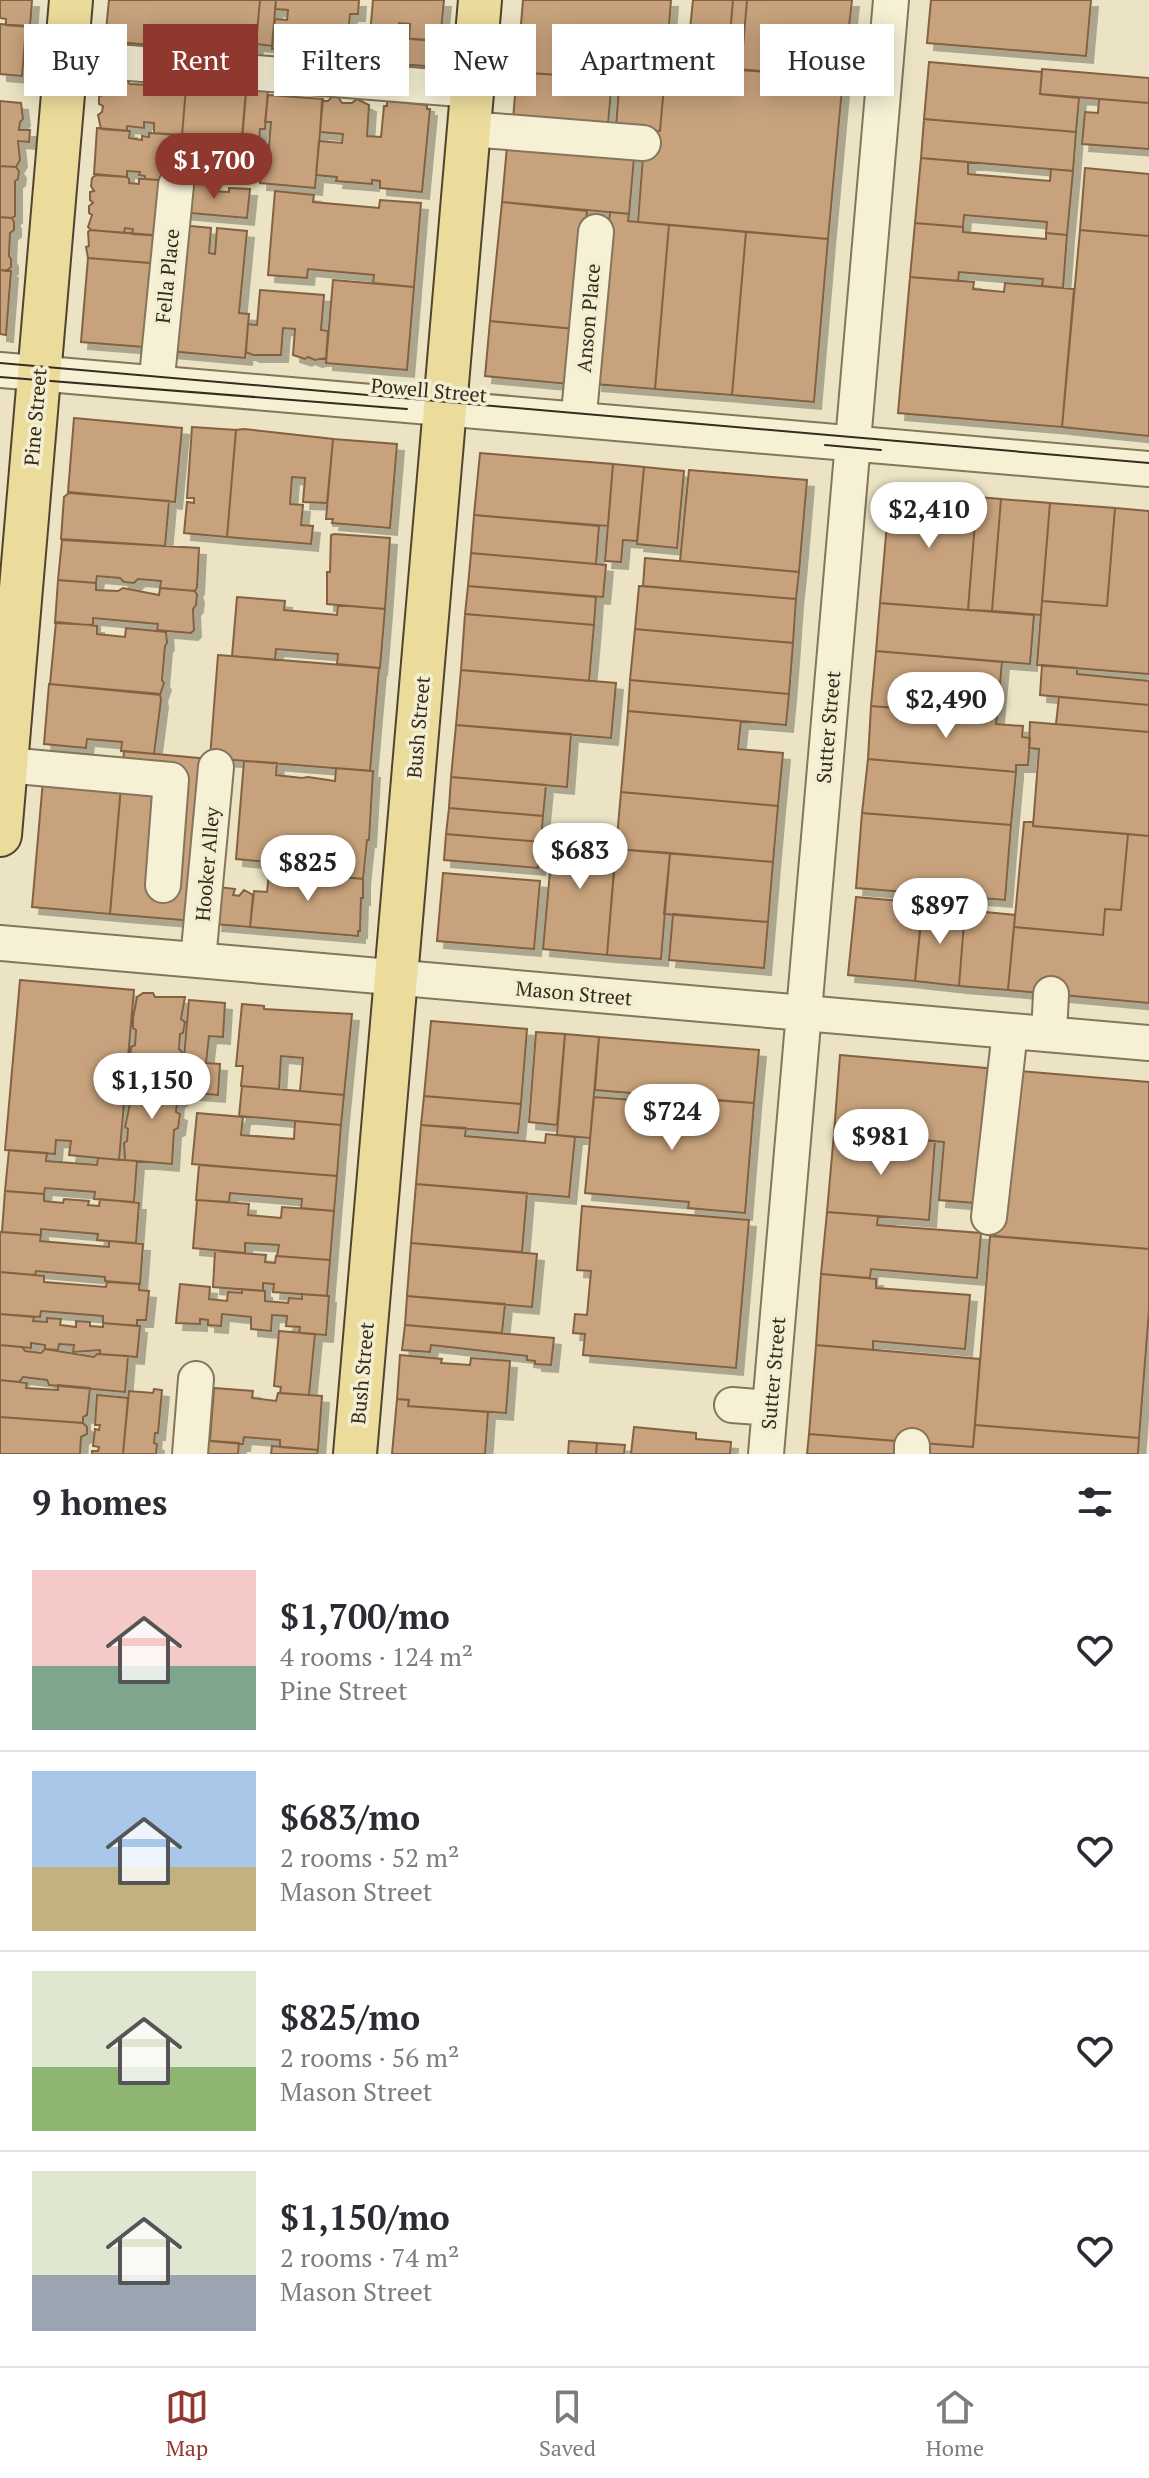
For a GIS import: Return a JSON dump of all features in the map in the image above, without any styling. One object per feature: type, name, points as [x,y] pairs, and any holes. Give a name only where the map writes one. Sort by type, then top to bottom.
[{"type":"main road","name":"Pine Street","points":[[69,24],[71,0]]},
{"type":"main road","name":"Bush Street","points":[[355,1454],[480,0]]},
{"type":"main road","name":"Pine Street","points":[[0,835],[6,765],[20,372],[60,96]]},
{"type":"street","name":"Sutter Street","points":[[766,1454],[891,0]]},
{"type":"street","points":[[127,66],[471,110],[643,143]]},
{"type":"street","name":"Fella Place","points":[[158,367],[176,185]]},
{"type":"street","name":"Anson Place","points":[[580,403],[596,232]]},
{"type":"street","name":"Powell Street","points":[[20,372],[158,367],[446,408],[811,454],[853,442]]},
{"type":"street","name":"Powell Street","points":[[20,372],[446,408],[580,403],[814,423],[853,442],[1149,469]]},
{"type":"street","points":[[6,765],[171,780],[163,885]]},
{"type":"street","name":"Hooker Alley","points":[[198,960],[216,767]]},
{"type":"street","name":"Mason Street","points":[[0,943],[1149,1043]]},
{"type":"street","points":[[1049,1034],[1051,994]]},
{"type":"street","points":[[989,1217],[1010,1031]]},
{"type":"street","points":[[190,1454],[196,1379]]},
{"type":"street","points":[[732,1405],[770,1408]]},
{"type":"building","points":[[0,0],[32,0],[30,24],[6,25],[6,19],[0,18]]},
{"type":"building","points":[[109,0],[260,0],[258,24],[143,24],[143,44],[127,43],[127,24],[107,24]]},
{"type":"building","points":[[260,0],[276,0],[272,46],[258,44]]},
{"type":"building","points":[[276,0],[359,0],[358,14],[350,14],[349,24],[274,24],[275,19],[287,20],[288,10],[275,9]]},
{"type":"building","points":[[373,0],[444,0],[442,24],[425,24],[425,40],[409,39],[410,24],[371,24]]},
{"type":"building","points":[[523,0],[671,0],[669,24],[552,24],[552,75],[536,73],[536,24],[521,24]]},
{"type":"building","points":[[693,0],[733,0],[731,24],[691,24]]},
{"type":"building","points":[[733,0],[747,0],[744,35],[744,24],[731,24]]},
{"type":"building","points":[[747,0],[852,0],[849,24],[760,24],[760,71],[744,70]]},
{"type":"building","points":[[931,0],[1091,0],[1086,56],[927,43]]},
{"type":"building","points":[[0,24],[24,26],[22,76],[0,74]]},
{"type":"building","points":[[409,39],[425,40],[425,66],[409,65]]},
{"type":"building","points":[[929,62],[1042,72],[1040,94],[1079,98],[1076,132],[924,119]]},
{"type":"building","points":[[1042,69],[1149,78],[1149,103],[1040,94]]},
{"type":"building","points":[[744,70],[760,71],[760,96],[841,96],[828,239],[638,222],[645,130],[660,131],[663,96],[744,96]]},
{"type":"building","points":[[536,73],[552,75],[552,96],[610,96],[608,124],[513,119],[515,96],[536,96]]},
{"type":"building","points":[[127,80],[130,84],[143,85],[143,96],[185,96],[182,135],[154,133],[154,123],[144,122],[144,128],[127,126],[127,131],[101,129],[98,115],[103,106],[99,104],[99,97],[127,96]]},
{"type":"building","points":[[258,88],[268,89],[265,129],[260,129],[257,165],[251,164],[251,171],[239,170],[246,96],[258,96]]},
{"type":"building","points":[[268,95],[323,99],[315,188],[260,183],[262,157],[268,157],[271,122],[265,122]]},
{"type":"building","points":[[185,96],[246,96],[240,164],[218,166],[219,162],[201,161],[201,165],[180,159]]},
{"type":"building","points":[[618,96],[663,96],[660,131],[616,128]]},
{"type":"building","points":[[338,97],[342,103],[352,103],[357,99],[369,105],[367,136],[381,137],[387,101],[427,105],[430,109],[422,192],[380,188],[380,181],[372,180],[372,184],[336,181],[337,177],[316,175],[319,141],[342,143],[343,134],[320,132],[322,101]]},
{"type":"building","points":[[1099,99],[1149,103],[1149,149],[1082,144],[1085,112],[1098,113]]},
{"type":"building","points":[[0,101],[21,103],[23,119],[19,130],[30,130],[29,142],[18,141],[20,160],[16,167],[0,166]]},
{"type":"building","points":[[924,119],[1076,132],[1073,171],[921,158]]},
{"type":"building","points":[[97,128],[130,131],[129,138],[142,140],[142,136],[149,137],[149,133],[177,135],[173,181],[145,179],[145,176],[139,175],[140,172],[127,171],[127,177],[94,174]]},
{"type":"building","points":[[508,135],[635,147],[629,214],[502,202]]},
{"type":"building","points":[[921,158],[968,162],[968,174],[1050,181],[1051,169],[1073,171],[1067,235],[1046,233],[1047,222],[964,215],[963,227],[915,223]]},
{"type":"building","points":[[0,166],[16,167],[19,171],[15,181],[15,216],[12,218],[0,217]]},
{"type":"building","points":[[1085,168],[1149,174],[1149,236],[1080,230]]},
{"type":"building","points":[[96,175],[127,177],[129,183],[139,184],[139,179],[169,181],[164,236],[132,234],[133,229],[125,228],[124,233],[91,230],[88,227],[92,215],[89,206],[93,203],[90,192],[94,191],[92,178]]},
{"type":"building","points":[[181,183],[211,185],[210,191],[250,189],[247,218],[179,212]]},
{"type":"building","points":[[275,191],[314,195],[313,202],[379,208],[380,200],[421,203],[414,287],[373,283],[374,275],[308,269],[307,278],[268,275]]},
{"type":"building","points":[[502,202],[587,211],[575,329],[490,321]]},
{"type":"building","points":[[610,212],[629,214],[628,221],[669,225],[655,389],[595,384]]},
{"type":"building","points":[[0,217],[12,218],[14,222],[14,230],[10,233],[11,267],[6,271],[0,270]]},
{"type":"building","points":[[915,223],[963,227],[963,232],[1046,239],[1046,233],[1067,235],[1063,288],[1042,286],[1043,279],[959,272],[958,281],[910,277]]},
{"type":"building","points":[[180,225],[211,228],[209,253],[215,254],[217,228],[247,231],[239,313],[249,314],[245,358],[169,351]]},
{"type":"building","points":[[669,225],[746,232],[732,395],[655,389]]},
{"type":"building","points":[[90,230],[164,236],[161,264],[88,258],[86,247],[89,246]]},
{"type":"building","points":[[1080,230],[1149,236],[1149,436],[1062,427]]},
{"type":"building","points":[[746,232],[828,239],[814,402],[732,395]]},
{"type":"building","points":[[88,258],[163,264],[156,348],[81,342]]},
{"type":"building","points":[[0,270],[11,271],[6,335],[0,334]]},
{"type":"building","points":[[910,277],[974,282],[973,289],[1004,292],[1005,283],[1074,289],[1062,427],[898,413]]},
{"type":"building","points":[[333,280],[414,287],[407,370],[326,363]]},
{"type":"building","points":[[260,290],[324,295],[321,330],[328,331],[326,358],[315,360],[293,355],[295,329],[283,328],[281,355],[246,352],[248,324],[257,325]]},
{"type":"building","points":[[490,321],[575,329],[569,384],[485,376]]},
{"type":"building","points":[[74,418],[182,428],[175,502],[68,492]]},
{"type":"building","points":[[192,427],[236,430],[227,537],[184,533],[187,502],[194,503],[194,498],[187,498]]},
{"type":"building","points":[[236,430],[333,439],[327,503],[303,502],[305,478],[292,477],[290,504],[303,505],[301,525],[313,526],[311,544],[227,537]]},
{"type":"building","points":[[333,439],[397,444],[390,528],[332,523],[333,519],[326,519]]},
{"type":"building","points":[[480,453],[613,464],[608,526],[474,515]]},
{"type":"building","points":[[613,464],[644,467],[637,541],[623,540],[621,562],[605,561]]},
{"type":"building","points":[[644,467],[684,471],[677,548],[637,544]]},
{"type":"building","points":[[689,470],[807,480],[799,572],[680,561]]},
{"type":"building","points":[[890,490],[977,497],[968,610],[880,603]]},
{"type":"building","points":[[69,493],[169,501],[165,546],[61,539],[64,497]]},
{"type":"building","points":[[977,497],[1001,499],[992,611],[968,610]]},
{"type":"building","points":[[1001,499],[1050,503],[1041,615],[992,611]]},
{"type":"building","points":[[1050,503],[1115,508],[1107,606],[1042,601]]},
{"type":"building","points":[[1115,508],[1149,511],[1149,674],[1037,665],[1042,601],[1107,606]]},
{"type":"building","points":[[474,515],[599,526],[596,564],[471,553]]},
{"type":"building","points":[[331,535],[390,538],[385,609],[327,604],[327,572],[330,572]]},
{"type":"building","points":[[62,540],[199,548],[197,587],[195,591],[160,588],[161,581],[138,579],[134,583],[97,576],[96,583],[58,580]]},
{"type":"building","points":[[471,553],[606,565],[603,597],[468,586]]},
{"type":"building","points":[[645,558],[799,572],[796,599],[643,586]]},
{"type":"building","points":[[58,580],[96,583],[96,590],[118,591],[123,588],[159,595],[160,588],[195,591],[194,630],[191,633],[157,630],[158,624],[93,618],[93,625],[55,623]]},
{"type":"building","points":[[468,586],[596,597],[594,625],[465,614]]},
{"type":"building","points":[[639,586],[796,599],[793,643],[635,629]]},
{"type":"building","points":[[237,597],[285,601],[284,610],[337,615],[338,605],[385,609],[380,668],[337,664],[338,654],[276,649],[275,660],[232,656]]},
{"type":"building","points":[[880,603],[1034,615],[1030,664],[876,651]]},
{"type":"building","points":[[465,614],[594,625],[589,681],[461,670]]},
{"type":"building","points":[[56,622],[97,626],[97,634],[125,637],[126,628],[166,632],[164,683],[160,695],[50,684]]},
{"type":"building","points":[[635,629],[793,643],[789,694],[630,680]]},
{"type":"building","points":[[876,651],[1002,662],[997,716],[871,706]]},
{"type":"building","points":[[218,655],[379,668],[370,771],[210,758]]},
{"type":"building","points":[[1042,665],[1077,668],[1077,674],[1149,681],[1149,705],[1040,695]]},
{"type":"building","points":[[461,670],[616,683],[611,738],[456,725]]},
{"type":"building","points":[[630,680],[789,694],[786,725],[628,711]]},
{"type":"building","points":[[49,684],[160,694],[154,754],[121,751],[122,742],[87,739],[86,748],[44,744]]},
{"type":"building","points":[[1059,697],[1149,705],[1149,732],[1056,724]]},
{"type":"building","points":[[871,706],[997,716],[996,724],[1023,726],[1022,737],[1030,738],[1028,765],[1016,765],[1016,772],[868,759]]},
{"type":"building","points":[[628,711],[741,721],[738,749],[783,753],[778,806],[621,792]]},
{"type":"building","points":[[1030,722],[1149,732],[1149,836],[1033,826],[1039,749],[1029,748]]},
{"type":"building","points":[[456,725],[571,734],[567,787],[451,777]]},
{"type":"building","points":[[124,751],[209,759],[194,921],[110,914]]},
{"type":"building","points":[[868,759],[1016,772],[1011,825],[862,813]]},
{"type":"building","points":[[244,761],[277,763],[276,775],[335,781],[336,768],[373,771],[363,879],[332,876],[333,867],[328,867],[329,855],[311,856],[269,850],[268,862],[236,859]]},
{"type":"building","points":[[451,777],[546,785],[543,816],[449,808]]},
{"type":"building","points":[[43,780],[121,787],[110,914],[32,907]]},
{"type":"building","points":[[621,792],[778,806],[773,862],[616,849]]},
{"type":"building","points":[[449,808],[543,816],[541,842],[446,834]]},
{"type":"building","points":[[862,813],[1011,825],[1005,900],[856,888]]},
{"type":"building","points":[[1024,822],[1033,822],[1033,826],[1128,834],[1121,910],[1105,909],[1103,935],[1014,927]]},
{"type":"building","points":[[554,827],[617,832],[607,955],[543,949]]},
{"type":"building","points":[[446,834],[541,842],[538,868],[444,860]]},
{"type":"building","points":[[1128,834],[1149,836],[1149,1003],[1008,990],[1014,927],[1103,935],[1105,909],[1121,910]]},
{"type":"building","points":[[616,849],[670,853],[661,959],[607,955]]},
{"type":"building","points":[[670,853],[773,862],[768,922],[664,914]]},
{"type":"building","points":[[270,863],[301,866],[300,873],[363,879],[358,936],[250,927],[254,891],[267,892]]},
{"type":"building","points":[[443,873],[540,881],[534,949],[437,941]]},
{"type":"building","points":[[219,887],[235,889],[233,895],[239,896],[244,890],[253,895],[250,927],[215,924]]},
{"type":"building","points":[[856,897],[923,903],[915,981],[848,975]]},
{"type":"building","points":[[922,907],[965,910],[959,986],[915,981]]},
{"type":"building","points":[[965,910],[1015,915],[1008,990],[959,986]]},
{"type":"building","points":[[673,914],[768,922],[764,968],[669,960]]},
{"type":"building","points":[[20,980],[134,990],[119,1160],[69,1155],[71,1141],[56,1140],[55,1154],[5,1150]]},
{"type":"building","points":[[143,993],[153,993],[155,997],[185,997],[181,1019],[185,1022],[179,1049],[182,1052],[181,1062],[177,1064],[176,1080],[132,1077],[133,1061],[130,1058],[136,1030],[133,1028],[133,1018],[137,997]]},
{"type":"building","points":[[189,1000],[225,1003],[223,1037],[209,1036],[206,1063],[220,1064],[218,1095],[181,1092]]},
{"type":"building","points":[[242,1004],[264,1006],[264,1009],[352,1014],[344,1095],[300,1091],[303,1058],[281,1056],[279,1089],[241,1086],[243,1066],[236,1066]]},
{"type":"building","points":[[431,1021],[527,1029],[521,1104],[424,1096]]},
{"type":"building","points":[[536,1032],[565,1034],[557,1125],[529,1122]]},
{"type":"building","points":[[565,1034],[599,1037],[590,1138],[557,1135]]},
{"type":"building","points":[[599,1037],[759,1050],[754,1103],[595,1090]]},
{"type":"building","points":[[840,1055],[997,1069],[986,1204],[939,1200],[944,1142],[834,1133]]},
{"type":"building","points":[[1008,1070],[1149,1082],[1149,1249],[995,1236]]},
{"type":"building","points":[[133,1079],[178,1083],[181,1087],[172,1164],[125,1160],[124,1143],[128,1129],[125,1127]]},
{"type":"building","points":[[242,1086],[344,1095],[341,1125],[239,1116]]},
{"type":"building","points":[[424,1096],[521,1104],[518,1133],[421,1125]]},
{"type":"building","points":[[594,1097],[709,1106],[710,1100],[754,1103],[745,1213],[688,1208],[689,1202],[585,1193]]},
{"type":"building","points":[[197,1113],[243,1117],[241,1135],[294,1139],[295,1121],[341,1125],[337,1176],[192,1164]]},
{"type":"building","points":[[421,1125],[466,1128],[465,1136],[545,1143],[546,1134],[575,1137],[569,1197],[416,1184]]},
{"type":"building","points":[[834,1133],[935,1141],[929,1220],[827,1212]]},
{"type":"building","points":[[9,1150],[47,1153],[46,1161],[97,1165],[98,1158],[137,1161],[134,1202],[94,1199],[95,1192],[45,1188],[44,1194],[5,1191]]},
{"type":"building","points":[[199,1165],[337,1176],[334,1211],[301,1208],[302,1199],[230,1193],[229,1202],[196,1200]]},
{"type":"building","points":[[416,1184],[527,1193],[522,1252],[411,1243]]},
{"type":"building","points":[[5,1191],[44,1194],[44,1201],[63,1203],[64,1199],[89,1201],[88,1205],[99,1206],[100,1199],[139,1203],[136,1243],[97,1240],[98,1234],[41,1229],[41,1235],[2,1232]]},
{"type":"building","points":[[197,1200],[249,1204],[248,1215],[281,1218],[282,1207],[334,1211],[330,1260],[277,1256],[279,1245],[245,1243],[245,1253],[193,1248]]},
{"type":"building","points":[[582,1206],[749,1220],[736,1368],[583,1355],[585,1334],[573,1333],[575,1314],[587,1315],[591,1271],[577,1270]]},
{"type":"building","points":[[827,1212],[878,1216],[877,1225],[981,1233],[977,1278],[871,1269],[870,1278],[821,1274]]},
{"type":"building","points":[[0,1232],[41,1235],[40,1241],[109,1247],[109,1241],[143,1244],[140,1284],[105,1281],[105,1277],[36,1271],[35,1275],[0,1272]]},
{"type":"building","points":[[990,1236],[1149,1249],[1149,1311],[1139,1438],[975,1425]]},
{"type":"building","points":[[411,1243],[537,1254],[532,1307],[407,1296]]},
{"type":"building","points":[[215,1251],[266,1255],[265,1262],[275,1263],[276,1256],[330,1260],[327,1296],[273,1292],[274,1284],[263,1283],[263,1291],[213,1287]]},
{"type":"building","points":[[0,1272],[44,1276],[44,1282],[106,1287],[107,1282],[139,1284],[139,1290],[149,1291],[146,1320],[137,1320],[137,1326],[103,1323],[103,1316],[41,1311],[40,1317],[0,1314]]},
{"type":"building","points":[[821,1274],[876,1279],[876,1288],[970,1295],[965,1349],[873,1341],[873,1350],[816,1345]]},
{"type":"building","points":[[180,1284],[210,1287],[209,1299],[227,1301],[228,1292],[242,1293],[242,1289],[265,1291],[265,1301],[288,1303],[289,1298],[302,1299],[302,1294],[329,1296],[326,1335],[299,1333],[300,1327],[286,1326],[287,1316],[272,1315],[271,1331],[251,1329],[251,1317],[222,1314],[221,1326],[208,1325],[208,1320],[200,1319],[200,1324],[176,1323]]},
{"type":"building","points":[[407,1296],[505,1304],[502,1333],[405,1325]]},
{"type":"building","points":[[0,1314],[34,1317],[33,1321],[61,1319],[60,1325],[76,1327],[76,1321],[90,1322],[90,1326],[103,1327],[103,1323],[140,1326],[137,1357],[100,1354],[100,1350],[73,1352],[74,1345],[59,1344],[58,1350],[31,1343],[31,1348],[0,1345]]},
{"type":"building","points":[[405,1325],[554,1338],[551,1365],[535,1364],[535,1361],[527,1360],[527,1356],[431,1345],[430,1352],[402,1350]]},
{"type":"building","points":[[279,1331],[315,1334],[309,1395],[280,1393],[281,1387],[274,1386]]},
{"type":"building","points":[[0,1345],[41,1353],[45,1349],[94,1357],[97,1354],[128,1356],[125,1392],[49,1385],[47,1380],[23,1377],[19,1382],[0,1380]]},
{"type":"building","points":[[816,1345],[980,1359],[973,1447],[809,1434]]},
{"type":"building","points":[[400,1355],[470,1365],[471,1358],[510,1361],[506,1413],[408,1406],[409,1400],[397,1399]]},
{"type":"building","points":[[0,1380],[27,1383],[26,1388],[58,1390],[58,1385],[90,1388],[87,1415],[83,1417],[83,1423],[0,1417]]},
{"type":"building","points":[[214,1388],[253,1391],[252,1398],[276,1401],[278,1393],[322,1396],[318,1450],[280,1447],[280,1440],[244,1437],[243,1444],[210,1441]]},
{"type":"building","points":[[154,1389],[162,1390],[158,1433],[155,1433],[154,1443],[157,1444],[156,1454],[123,1454],[129,1391],[153,1393]]},
{"type":"building","points":[[97,1395],[128,1398],[123,1454],[92,1454],[99,1447],[93,1446],[95,1429],[99,1430],[100,1425],[95,1425]]},
{"type":"building","points":[[397,1399],[409,1400],[408,1406],[488,1412],[485,1454],[392,1454]]},
{"type":"building","points":[[0,1417],[83,1423],[87,1434],[81,1437],[80,1454],[0,1454]]},
{"type":"building","points":[[975,1425],[1139,1438],[1138,1454],[920,1454],[921,1443],[973,1447]]},
{"type":"building","points":[[634,1427],[696,1433],[696,1439],[731,1442],[730,1454],[631,1454]]},
{"type":"building","points":[[809,1434],[895,1441],[894,1454],[807,1454]]},
{"type":"building","points":[[199,1440],[239,1443],[238,1454],[198,1454]]},
{"type":"building","points":[[569,1441],[597,1443],[596,1454],[568,1454]]},
{"type":"building","points":[[597,1443],[625,1445],[624,1454],[596,1454]]},
{"type":"building","points":[[272,1446],[318,1450],[317,1454],[271,1454]]},
{"type":"tram line","points":[[0,363],[1149,463]]},
{"type":"tram line","points":[[0,377],[407,409]]},
{"type":"tram line","points":[[825,445],[881,450]]}]
